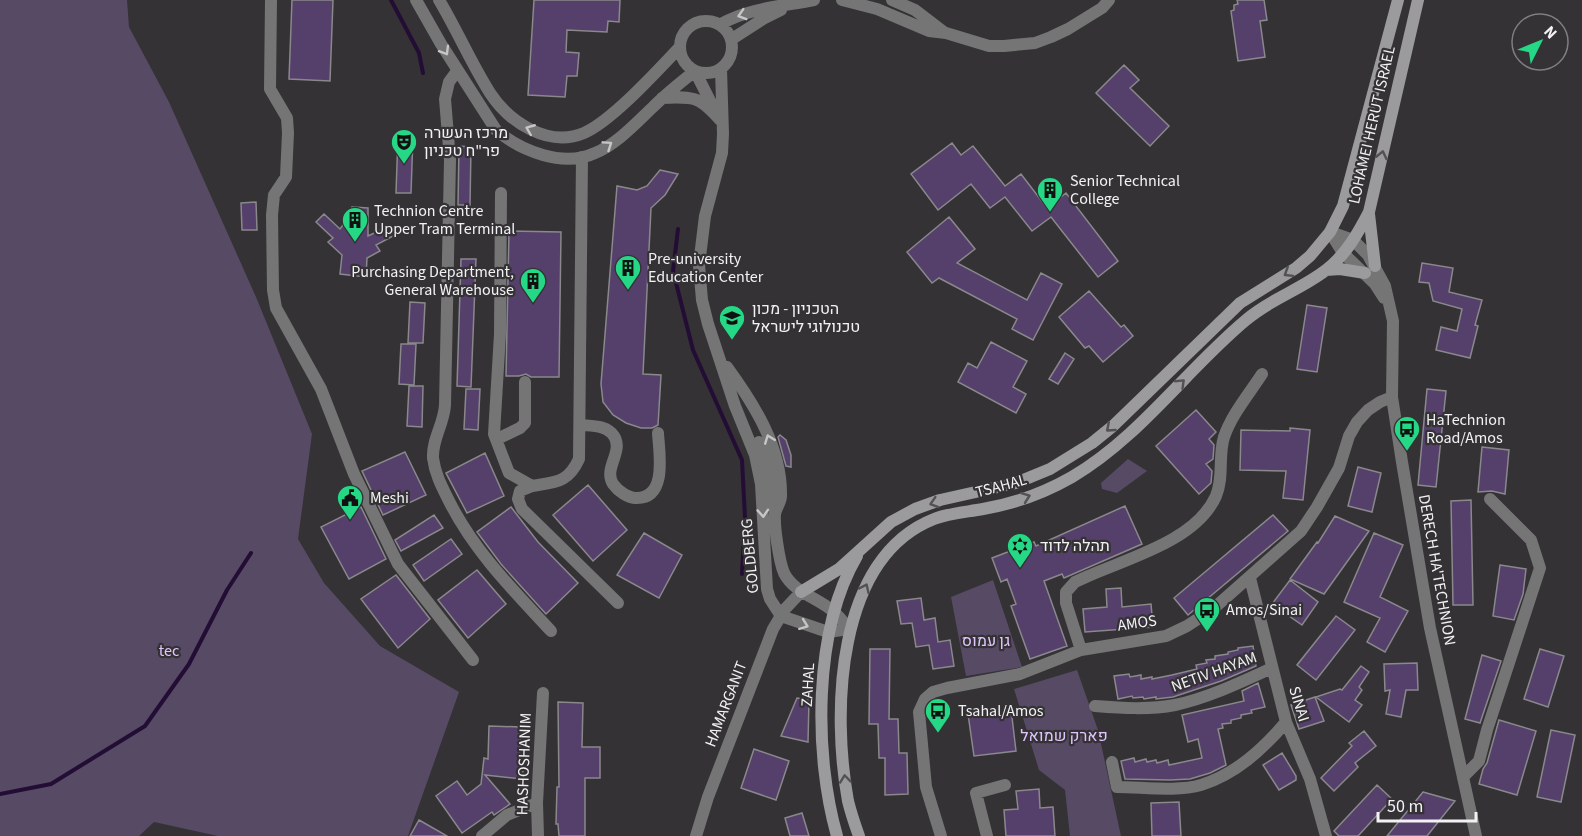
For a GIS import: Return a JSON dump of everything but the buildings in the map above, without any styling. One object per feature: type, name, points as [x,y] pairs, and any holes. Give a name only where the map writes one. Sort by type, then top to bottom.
[{"type":"main road","name":"LOHAMEI HERUT ISRAEL","points":[[1330,232],[1343,206],[1398,0]]},
{"type":"main road","name":"LOHAMEI HERUT ISRAEL","points":[[1344,253],[1369,212],[1418,0]]},
{"type":"main road","points":[[1326,270],[1370,270],[1369,212]]},
{"type":"main road","name":"TSAHAL","points":[[867,543],[891,522],[915,509],[940,500],[1016,483],[1050,469],[1092,443],[1113,426],[1240,303],[1296,268],[1310,256],[1330,232]]},
{"type":"main road","name":"TSAHAL","points":[[859,836],[849,804],[842,747],[842,697],[849,629],[875,567],[914,529],[935,519],[1004,505],[1026,498],[1070,478],[1120,442],[1245,320],[1326,270],[1344,253]]},
{"type":"main road","points":[[801,592],[839,569],[867,543]]},
{"type":"main road","name":"ZAHAL","points":[[837,836],[828,800],[822,748],[822,693],[828,632],[852,564],[867,543]]},
{"type":"street","points":[[271,0],[270,89],[287,118],[288,133],[285,177],[274,195],[272,215],[273,290],[276,308],[321,389],[354,474],[398,564],[472,660]]},
{"type":"street","points":[[416,0],[496,130],[526,150],[545,155],[563,158],[582,157],[596,153],[617,139],[695,71],[714,73],[721,69],[731,56],[732,39],[721,24],[711,20],[696,22],[684,32],[680,47],[598,126],[583,134],[563,136],[545,134],[524,128],[507,114],[491,94],[439,0]]},
{"type":"street","points":[[721,24],[734,17],[814,0]]},
{"type":"street","points":[[842,0],[877,9],[929,31],[946,33],[989,46],[1035,43],[1068,29],[1102,8],[1109,0]]},
{"type":"street","points":[[892,0],[915,10],[946,33]]},
{"type":"street","points":[[732,39],[763,19],[793,4]]},
{"type":"street","points":[[680,47],[685,62],[695,71],[722,122]]},
{"type":"street","name":"GOLDBERG","points":[[721,69],[722,153],[705,216],[699,265],[704,308],[735,406],[755,455],[760,484],[767,589],[770,599],[781,616]]},
{"type":"street","points":[[458,71],[449,82],[445,99],[450,160],[449,276],[445,405],[444,418],[434,444],[435,471],[460,523],[478,549],[550,631]]},
{"type":"street","points":[[662,98],[695,98],[708,106],[722,122]]},
{"type":"street","points":[[582,157],[579,459],[573,472],[560,482],[520,490],[518,499],[522,509],[618,603]]},
{"type":"street","points":[[501,193],[500,334],[494,434],[509,473],[532,486]]},
{"type":"street","name":"DERECH HA'TECHNION","points":[[1330,232],[1353,240],[1368,255],[1370,270],[1390,306],[1394,333],[1392,398],[1430,628],[1476,836]]},
{"type":"street","name":"DERECH HA'TECHNION","points":[[1330,232],[1344,253],[1370,270]]},
{"type":"street","name":"GOLDBERG","points":[[719,356],[752,402],[764,425],[777,460],[781,498],[775,513],[785,575],[801,592],[835,612],[849,629]]},
{"type":"street","points":[[1081,650],[1066,603],[1066,592],[1075,582],[1186,532],[1204,515],[1216,496],[1221,478],[1223,439],[1238,410],[1262,374]]},
{"type":"street","points":[[497,440],[525,423],[525,382]]},
{"type":"street","name":"AMOS","points":[[941,836],[926,787],[919,712],[925,699],[933,692],[947,688],[1020,674],[1081,650],[1166,636],[1185,627],[1212,609],[1250,578],[1294,537],[1306,523],[1339,468],[1349,436],[1357,422],[1368,410],[1392,398]]},
{"type":"street","points":[[581,425],[607,429],[614,436],[617,445],[609,474],[614,486],[628,496],[638,498],[648,495],[655,489],[660,477],[658,433]]},
{"type":"street","points":[[1463,777],[1479,761],[1540,568],[1531,540],[1490,499]]},
{"type":"street","name":"SINAI","points":[[1250,578],[1286,722],[1310,780],[1326,836]]},
{"type":"street","name":"HAMARGANIT","points":[[696,836],[708,797],[773,629],[792,600],[801,592]]},
{"type":"street","points":[[781,616],[828,632],[849,629]]},
{"type":"street","name":"NETIV HAYAM","points":[[1095,706],[1134,708],[1173,705],[1232,686],[1272,668]]},
{"type":"street","name":"HASHOSHANIM","points":[[538,836],[537,803],[543,693]]},
{"type":"street","points":[[1112,762],[1117,787],[1200,785],[1228,774],[1266,746],[1286,722]]},
{"type":"street","points":[[987,836],[976,793],[1005,785]]},
{"type":"street","points":[[482,836],[507,815],[537,803]]},
{"type":"green space","name":"tec","points":[[0,0],[127,0],[129,27],[169,102],[256,297],[312,434],[298,539],[324,583],[380,646],[459,692],[408,836],[218,836],[154,822],[139,836],[0,836]]},
{"type":"green space","points":[[1128,459],[1147,471],[1117,493],[1102,489],[1101,483]]},
{"type":"green space","name":"גן עמוס","points":[[993,580],[1022,667],[966,676],[951,597]]},
{"type":"green space","name":"פארק שמואל","points":[[1077,670],[1098,730],[1121,836],[1070,836],[1065,790],[1039,770],[1014,689]]},
{"type":"waterway","points":[[391,0],[419,53],[423,73]]},
{"type":"waterway","points":[[678,229],[673,271],[693,350],[742,460],[745,518],[742,574]]},
{"type":"waterway","points":[[0,794],[51,784],[145,726],[189,664],[227,590],[251,553]]},
{"type":"place","name":"מרכז העשרה פר\"ח טכניון","points":[[404,165]]},
{"type":"place","name":"Senior Technical College","points":[[1050,213]]},
{"type":"place","name":"Technion Centre Upper Tram Terminal","points":[[355,243]]},
{"type":"place","name":"Pre-university Education Center","points":[[628,291]]},
{"type":"place","name":"Purchasing Department, General Warehouse","points":[[533,304]]},
{"type":"place","name":"הטכניון - מכון טכנולוגי לישראל","points":[[732,341]]},
{"type":"place","name":"HaTechnion Road/Amos","points":[[1407,452]]},
{"type":"place","name":"Meshi","points":[[350,521]]},
{"type":"place","name":"תהלה לדוד","points":[[1020,569]]},
{"type":"place","name":"Amos/Sinai","points":[[1207,633]]},
{"type":"place","name":"Tsahal/Amos","points":[[938,734]]}]
